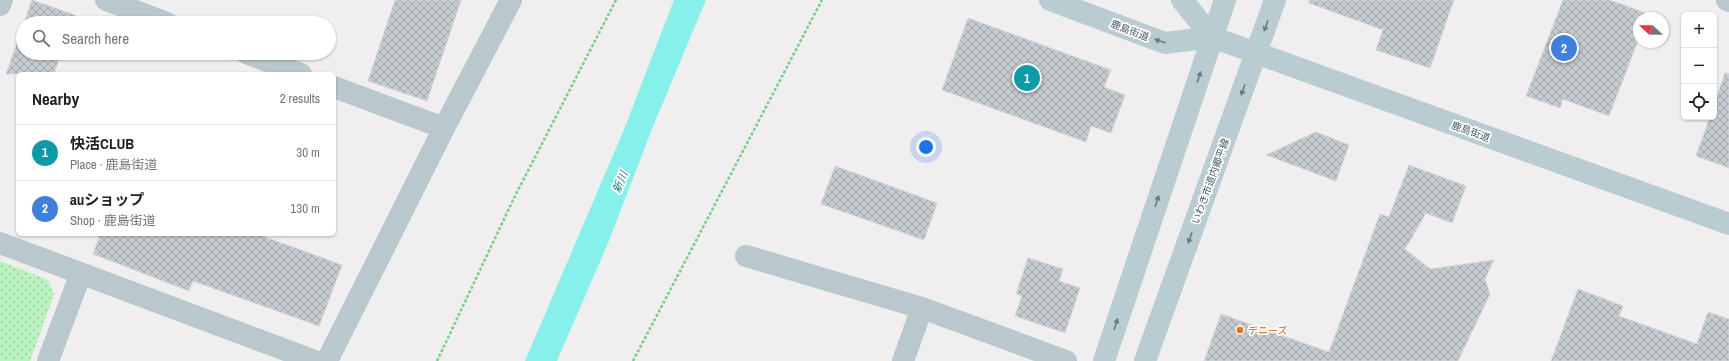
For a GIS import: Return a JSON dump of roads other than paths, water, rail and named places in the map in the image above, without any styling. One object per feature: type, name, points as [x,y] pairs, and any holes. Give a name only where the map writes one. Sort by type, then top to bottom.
[{"type":"street","points":[[0,5],[2,0]]},
{"type":"street","points":[[106,0],[148,16]]},
{"type":"street","points":[[327,361],[444,128],[511,0]]},
{"type":"street","name":"鹿島街道","points":[[1050,0],[1165,43],[1212,37],[1729,224]]},
{"type":"street","points":[[1182,0],[1212,37]]},
{"type":"street","points":[[1104,361],[1225,0]]},
{"type":"street","name":"いわき市道内郷平線","points":[[1145,361],[1275,0]]},
{"type":"street","points":[[264,60],[296,72]]},
{"type":"street","points":[[336,88],[444,128]]},
{"type":"street","points":[[0,243],[315,361]]},
{"type":"street","points":[[746,256],[922,308],[1066,361]]},
{"type":"street","points":[[48,361],[81,273]]},
{"type":"street","points":[[903,361],[922,308]]},
{"type":"water","name":"新川","points":[[674,0],[706,0],[654,124],[608,243],[557,361],[525,361],[625,127]]},
{"type":"place","name":"auショップ","points":[[1564,48]]},
{"type":"place","name":"快活CLUB","points":[[1027,78]]},
{"type":"place","name":"デニーズ","points":[[1240,330]]}]
